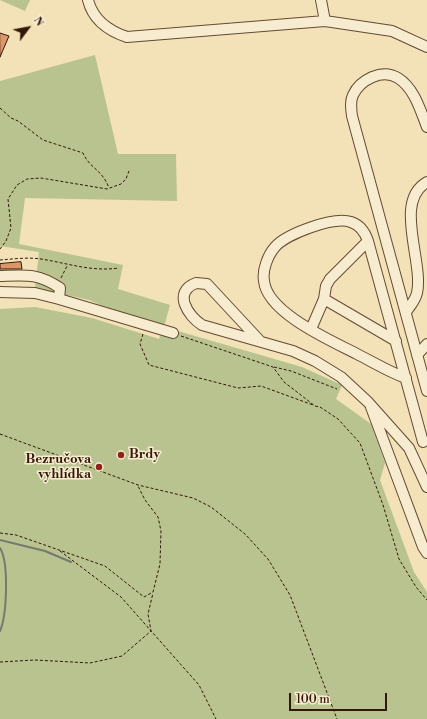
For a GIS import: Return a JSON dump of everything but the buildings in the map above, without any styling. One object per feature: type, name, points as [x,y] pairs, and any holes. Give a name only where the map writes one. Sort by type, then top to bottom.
[{"type":"lane","points":[[88,0],[100,22],[111,31],[127,37],[325,21],[392,31],[426,45]]},
{"type":"lane","points":[[321,0],[325,21]]},
{"type":"lane","points":[[427,127],[425,115],[408,87],[397,77],[390,75],[373,76],[365,81],[356,90],[352,100],[352,116],[427,390]]},
{"type":"lane","points":[[406,312],[415,299],[418,283],[411,206],[417,190],[427,182]]},
{"type":"lane","points":[[406,378],[311,329],[288,314],[267,291],[264,281],[264,272],[272,251],[280,242],[293,235],[326,223],[342,220],[351,222],[360,227],[368,241],[425,441],[409,448]]},
{"type":"lane","points":[[311,329],[324,299],[326,286],[330,279],[368,241]]},
{"type":"lane","points":[[0,276],[25,275],[47,279],[60,294]]},
{"type":"lane","points":[[260,341],[207,284],[196,283],[187,289],[184,296],[184,304],[190,314],[200,324],[213,330],[260,341],[293,351],[322,365],[348,382],[409,448],[427,487]]},
{"type":"lane","points":[[0,292],[60,294],[146,325],[173,333]]},
{"type":"lane","points":[[324,299],[396,341]]},
{"type":"lane","points":[[417,354],[427,344]]},
{"type":"lane","points":[[368,402],[423,547],[427,553]]},
{"type":"path","points":[[0,108],[11,118],[18,121],[43,140],[82,153],[86,160],[102,174],[109,189]]},
{"type":"path","points":[[0,249],[6,241],[11,228],[8,199],[17,185],[27,179],[41,178],[109,189],[121,184],[126,179],[129,171]]},
{"type":"path","points":[[0,260],[40,259],[67,266],[92,269],[119,268]]},
{"type":"path","points":[[60,294],[61,277],[67,266]]},
{"type":"path","points":[[146,325],[140,344],[149,365],[238,388],[261,386],[320,407],[338,419],[360,443],[383,505],[399,559],[416,587],[427,600]]},
{"type":"path","points":[[173,333],[273,367],[291,371],[337,389]]},
{"type":"path","points":[[273,367],[284,382],[316,406]]},
{"type":"path","points":[[0,434],[138,485],[194,498],[211,507],[246,534],[268,559],[290,595],[337,719]]},
{"type":"path","points":[[138,485],[145,500],[158,517],[161,531],[160,564],[148,614],[151,631]]},
{"type":"path","points":[[0,533],[16,535],[105,566],[144,597],[153,592]]},
{"type":"path","points":[[58,550],[122,597],[199,685],[216,719]]},
{"type":"path","points":[[0,662],[35,660],[90,662],[122,656],[151,631]]},
{"type":"green space","points":[[0,0],[30,0],[25,11]]},
{"type":"green space","points":[[95,55],[118,154],[176,154],[177,201],[25,198],[19,244],[123,265],[118,289],[170,305],[164,327],[302,367],[342,385],[336,399],[371,424],[385,463],[380,480],[414,572],[427,592],[427,719],[0,719],[0,309],[35,307],[92,318],[159,339],[163,327],[118,313],[89,300],[35,288],[39,252],[0,246],[0,81]]},
{"type":"waterway","points":[[0,540],[45,551],[71,562]]},
{"type":"waterway","points":[[0,548],[3,555],[6,576],[4,613],[0,631]]},
{"type":"place","name":"Brdy","points":[[121,455]]},
{"type":"place","name":"Bezručova vyhlídka","points":[[99,467]]}]
